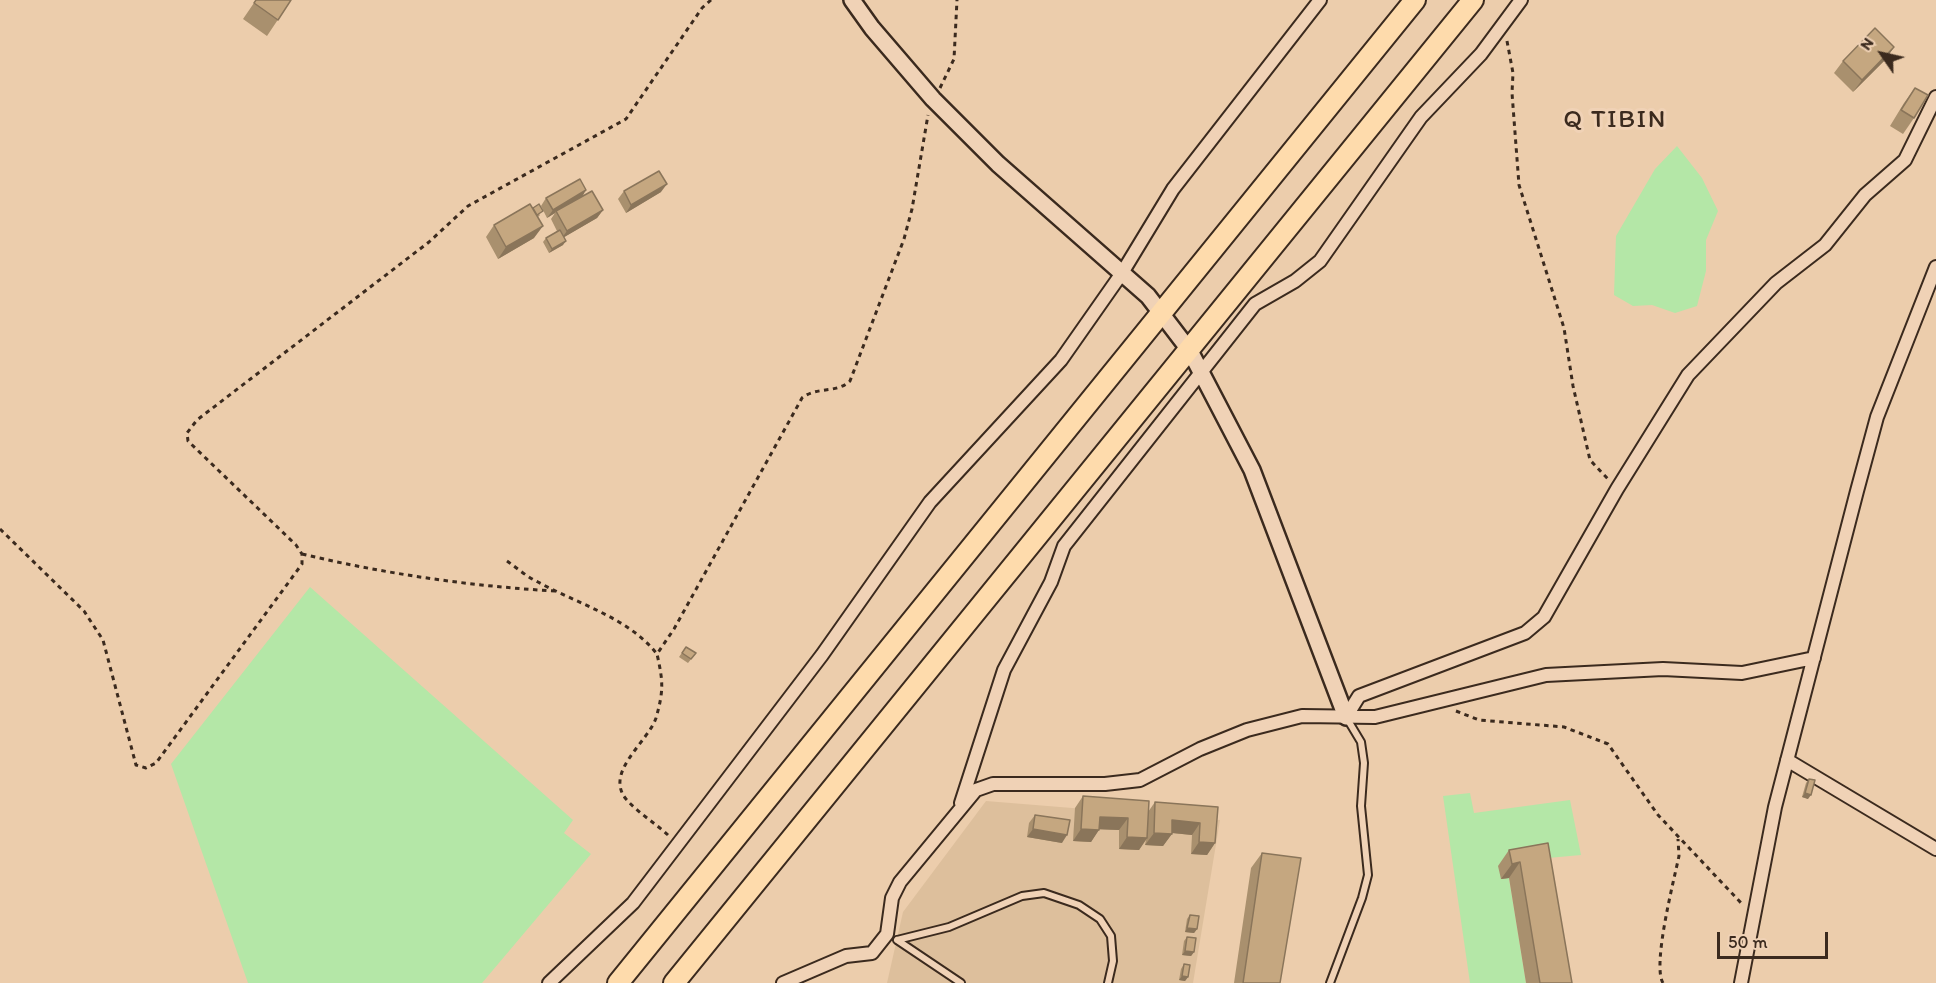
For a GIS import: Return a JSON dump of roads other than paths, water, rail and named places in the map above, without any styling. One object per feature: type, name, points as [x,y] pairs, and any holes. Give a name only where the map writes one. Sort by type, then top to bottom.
[{"type":"highway","points":[[618,983],[1415,0]]},
{"type":"highway","points":[[674,983],[1473,0]]},
{"type":"street","points":[[852,0],[872,28],[933,99],[998,164],[1148,296],[1190,351],[1252,470],[1346,717]]},
{"type":"street","points":[[549,983],[633,903],[822,655],[930,502],[1061,360],[1122,273],[1173,189],[1320,0]]},
{"type":"street","points":[[959,810],[1004,670],[1051,582],[1064,546],[1200,370],[1255,304],[1295,281],[1320,261],[1420,117],[1481,54],[1521,0]]},
{"type":"street","points":[[1346,717],[1359,696],[1526,633],[1544,617],[1617,489],[1688,375],[1776,283],[1825,244],[1865,195],[1905,160],[1936,97]]},
{"type":"street","points":[[1741,983],[1775,807],[1877,417],[1936,267]]},
{"type":"street","points":[[783,983],[846,956],[872,952],[892,937],[892,898],[900,882],[976,790],[993,784],[1105,784],[1140,780],[1200,749],[1247,730],[1302,716],[1375,717],[1546,675],[1662,669],[1742,673],[1814,658]]},
{"type":"street","points":[[1788,760],[1936,849]]},
{"type":"lane","points":[[1330,983],[1362,898],[1368,875],[1361,806],[1364,763],[1361,742],[1346,717]]},
{"type":"lane","points":[[892,937],[949,927],[1022,897],[1044,893],[1078,905],[1100,919],[1111,936],[1113,961],[1108,983]]},
{"type":"lane","points":[[892,937],[961,983]]},
{"type":"district","name":"Q TIBIN","points":[[1615,120]]}]
